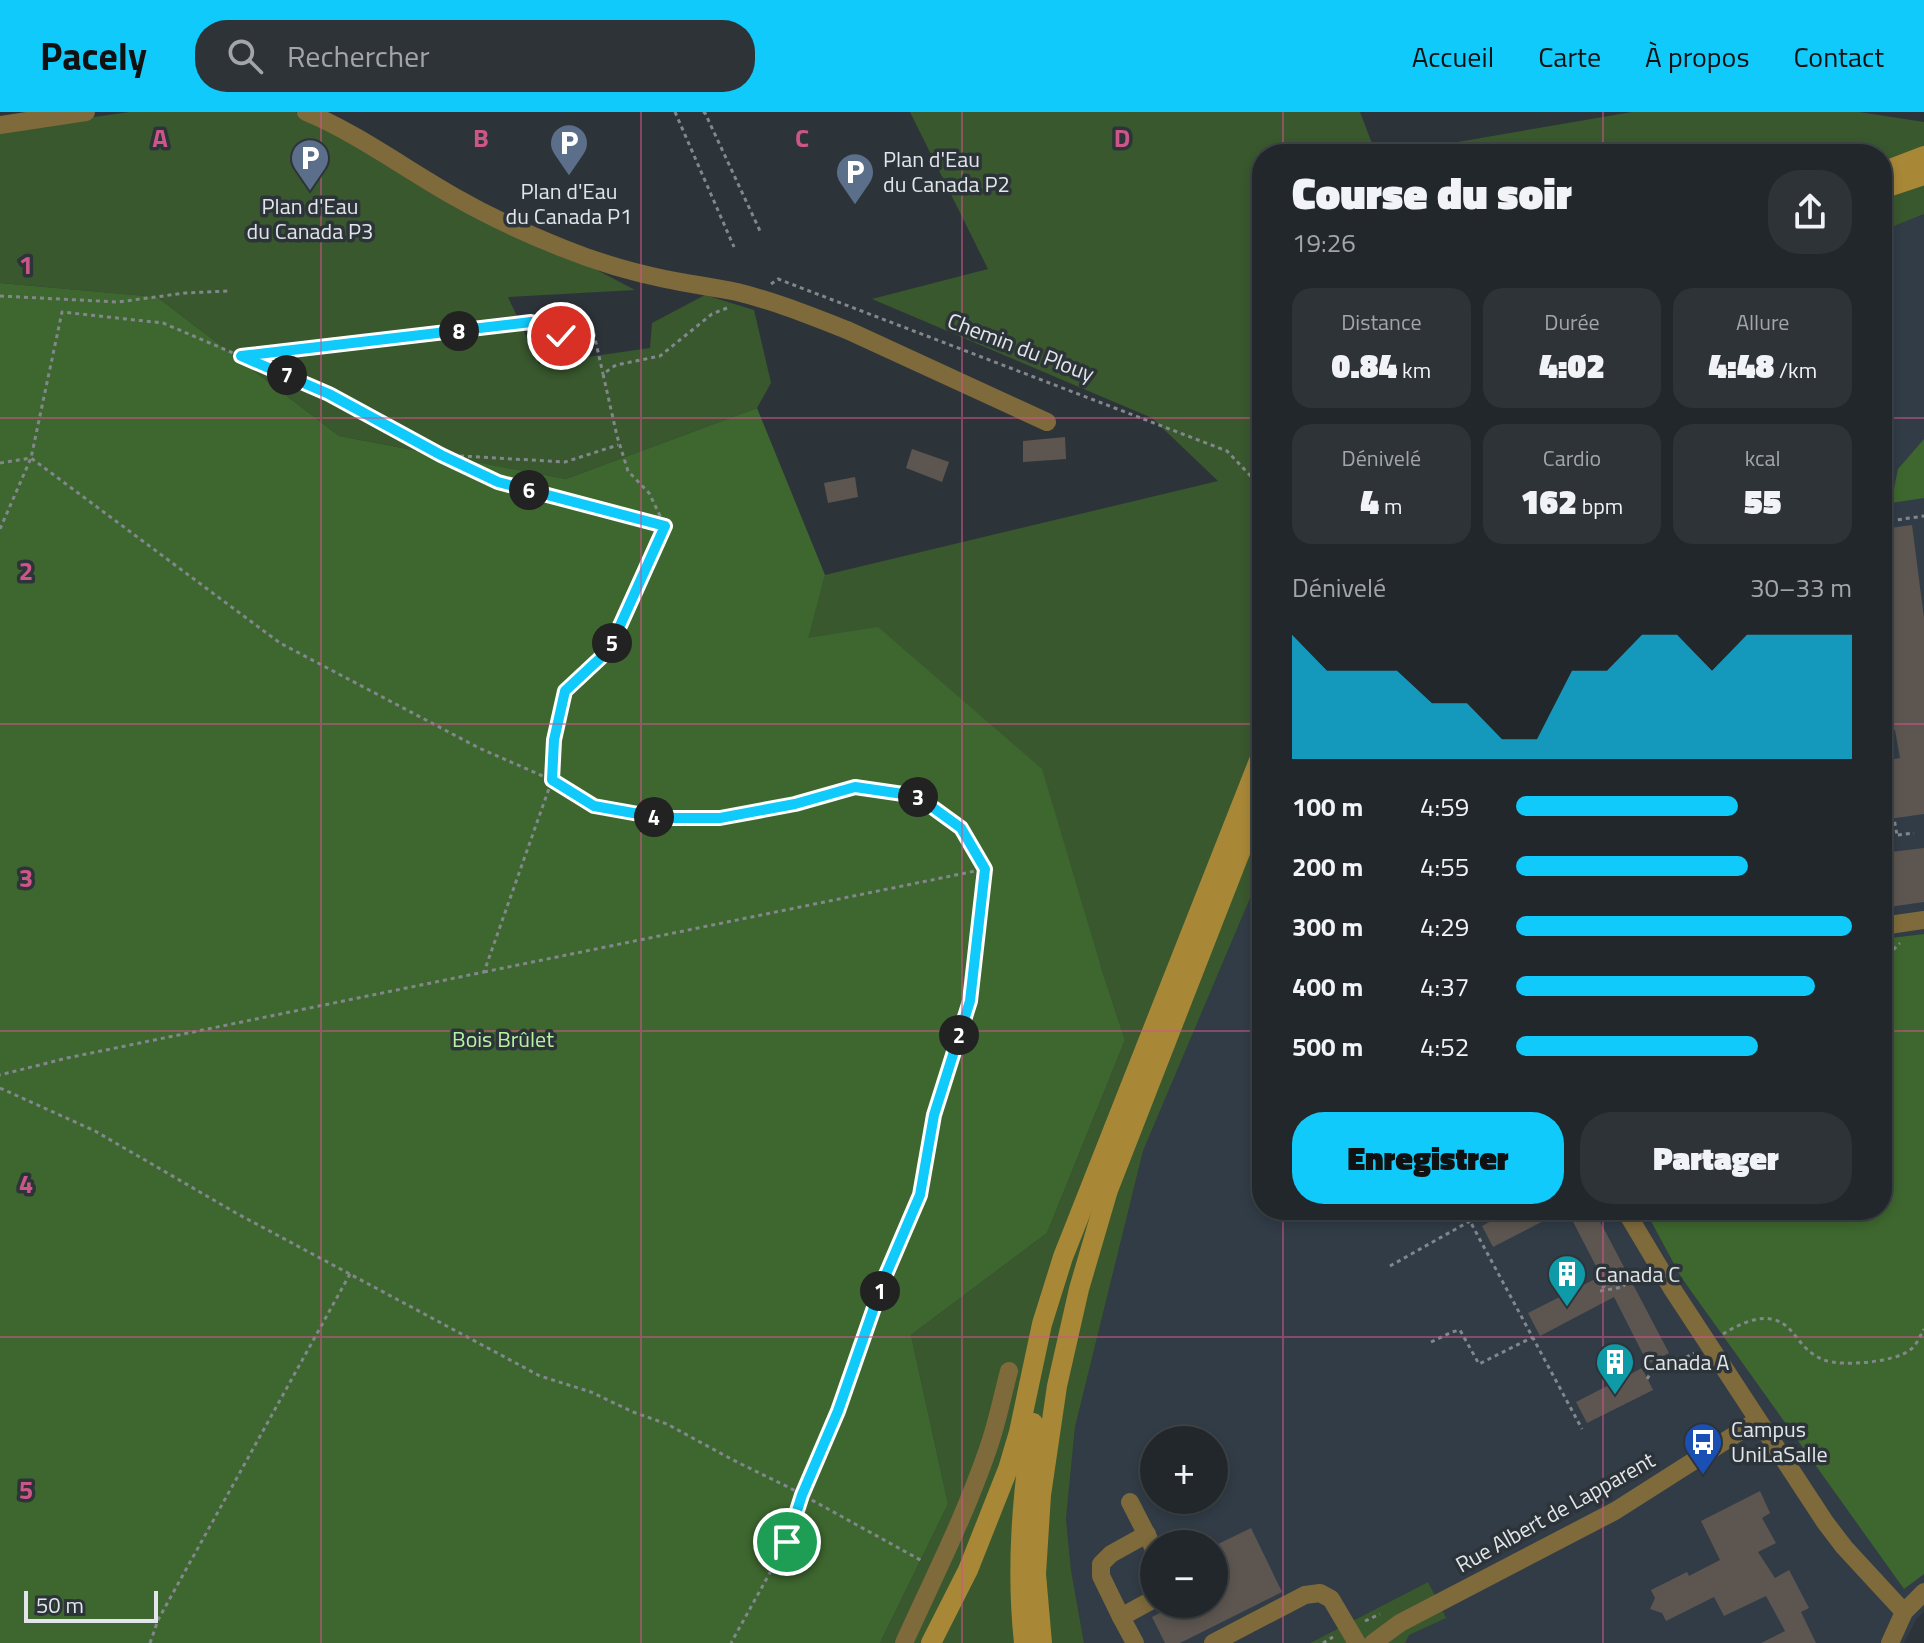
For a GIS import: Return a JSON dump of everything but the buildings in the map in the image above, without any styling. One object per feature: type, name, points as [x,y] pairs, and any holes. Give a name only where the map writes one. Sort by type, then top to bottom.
[{"type":"main road","points":[[1892,168],[1924,156]]},
{"type":"main road","points":[[1892,186],[1924,175]]},
{"type":"main road","points":[[931,1643],[968,1570],[1001,1490],[1019,1432],[1049,1302],[1063,1257],[1252,778]]},
{"type":"main road","points":[[1042,1643],[1036,1574],[1041,1495],[1055,1398],[1079,1289],[1108,1190],[1252,822]]},
{"type":"main road","points":[[1024,1643],[1019,1560],[1028,1454],[1047,1345],[1089,1194]]},
{"type":"street","points":[[0,125],[86,112]]},
{"type":"street","points":[[311,113],[505,224],[624,269],[754,297],[847,330],[1047,422]]},
{"type":"street","points":[[1892,925],[1924,920]]},
{"type":"street","points":[[1631,1220],[1671,1287],[1834,1535],[1904,1612]]},
{"type":"street","points":[[904,1643],[989,1446],[1009,1371]]},
{"type":"street","name":"Rue Albert de Lapparent","points":[[1373,1643],[1400,1623],[1615,1511],[1758,1420]]},
{"type":"street","points":[[1130,1502],[1144,1530]]},
{"type":"street","points":[[1135,1643],[1101,1576],[1101,1564],[1111,1554],[1140,1545]]},
{"type":"street","points":[[1890,1643],[1904,1612],[1924,1592]]},
{"type":"street","points":[[1213,1643],[1305,1595],[1320,1593],[1331,1599],[1357,1643]]},
{"type":"street","points":[[1121,1617],[1140,1607]]},
{"type":"path","points":[[675,112],[734,247]]},
{"type":"path","points":[[703,112],[760,231]]},
{"type":"path","name":"Chemin du Plouy","points":[[754,297],[778,279],[1227,451],[1252,477]]},
{"type":"path","points":[[0,296],[118,302],[228,291]]},
{"type":"path","points":[[603,374],[616,365],[660,356],[712,314],[726,308]]},
{"type":"path","points":[[0,529],[31,458],[62,312],[163,323],[329,394],[498,482],[665,526]]},
{"type":"path","points":[[241,356],[531,322],[542,324],[561,336]]},
{"type":"path","points":[[592,325],[628,471],[649,493],[665,526]]},
{"type":"path","points":[[441,455],[565,462],[620,445]]},
{"type":"path","points":[[0,463],[31,458],[280,643],[479,748],[552,780],[594,806],[661,818],[720,818],[795,804],[855,787],[917,796],[961,828],[985,869],[970,1001],[934,1115],[920,1195],[884,1279],[838,1411],[802,1495],[787,1542],[731,1643]]},
{"type":"path","points":[[1892,521],[1924,516]]},
{"type":"path","points":[[484,972],[552,780],[554,740],[565,691],[609,650],[665,526]]},
{"type":"path","points":[[1892,818],[1897,835]]},
{"type":"path","points":[[1892,836],[1914,833]]},
{"type":"path","points":[[0,1075],[67,1058],[985,869]]},
{"type":"path","points":[[0,1088],[95,1131],[236,1213],[540,1376],[591,1392],[667,1424],[937,1570]]},
{"type":"path","points":[[1390,1266],[1470,1221],[1582,1429]]},
{"type":"path","points":[[1635,1270],[1623,1287],[1600,1291],[1615,1272],[1635,1270]]},
{"type":"path","points":[[150,1643],[158,1620],[350,1274]]},
{"type":"path","points":[[1714,1340],[1741,1324],[1770,1319],[1789,1326],[1808,1351],[1825,1361],[1881,1361],[1909,1351],[1924,1329]]},
{"type":"path","points":[[1431,1342],[1460,1330],[1479,1364],[1533,1337]]},
{"type":"path","points":[[1679,1361],[1701,1349]]},
{"type":"path","points":[[1647,1379],[1660,1358],[1684,1358]]},
{"type":"shaded area","points":[[1924,214],[1924,934],[1892,938],[1892,227]]},
{"type":"shaded area","points":[[1252,894],[1252,1220],[1650,1220],[1681,1277],[1904,1588],[1924,1574],[1924,1612],[1917,1618],[1904,1643],[1405,1643],[1428,1582],[1310,1643],[1084,1643],[1066,1519],[1075,1427],[1143,1151]]},
{"type":"green space","points":[[130,112],[295,112],[635,290],[508,297],[539,364],[650,348],[652,323],[705,295],[754,310],[771,383],[757,408],[566,479],[339,436],[157,297],[0,283],[0,130]]},
{"type":"green space","points":[[910,112],[1360,112],[1372,144],[1252,144],[1252,894],[1143,1151],[1075,1427],[1066,1519],[1084,1643],[880,1643],[948,1504],[911,1335],[1047,1233],[1125,1040],[1100,964],[807,638],[825,575],[1218,481],[1152,418],[872,299],[988,269]]},
{"type":"green space","points":[[1632,112],[1859,112],[1924,122],[1924,214],[1892,227],[1892,144],[1446,144]]},
{"type":"green space","name":"Bois Brûlet","points":[[0,283],[157,297],[339,436],[566,479],[757,408],[825,575],[808,638],[878,627],[1042,769],[1125,1040],[1047,1233],[911,1335],[948,1504],[880,1643],[0,1643]]},
{"type":"green space","points":[[1924,439],[1924,498],[1892,503],[1898,469]]},
{"type":"green space","points":[[1924,934],[1924,1574],[1904,1589],[1681,1277],[1650,1220],[1892,1220],[1892,938]]},
{"type":"green space","points":[[1428,1582],[1446,1618],[1409,1635],[1405,1643],[1310,1643]]},
{"type":"place","name":"Plan d'Eau du Canada P1","points":[[569,177]]},
{"type":"place","name":"Plan d'Eau du Canada P3","points":[[310,192]]},
{"type":"place","name":"Plan d'Eau du Canada P2","points":[[855,206]]},
{"type":"place","name":"Canada C","points":[[1567,1308]]},
{"type":"place","name":"Canada A","points":[[1615,1396]]},
{"type":"place","name":"Campus UniLaSalle","points":[[1703,1476]]},
{"type":"route","points":[[561,336],[549,327],[531,322],[241,356],[329,394],[498,482],[665,526],[609,650],[565,691],[554,740],[552,780],[594,806],[661,818],[720,818],[795,804],[855,787],[917,796],[961,828],[985,869],[970,1001],[934,1115],[920,1195],[884,1279],[838,1411],[802,1495],[787,1542]]}]
